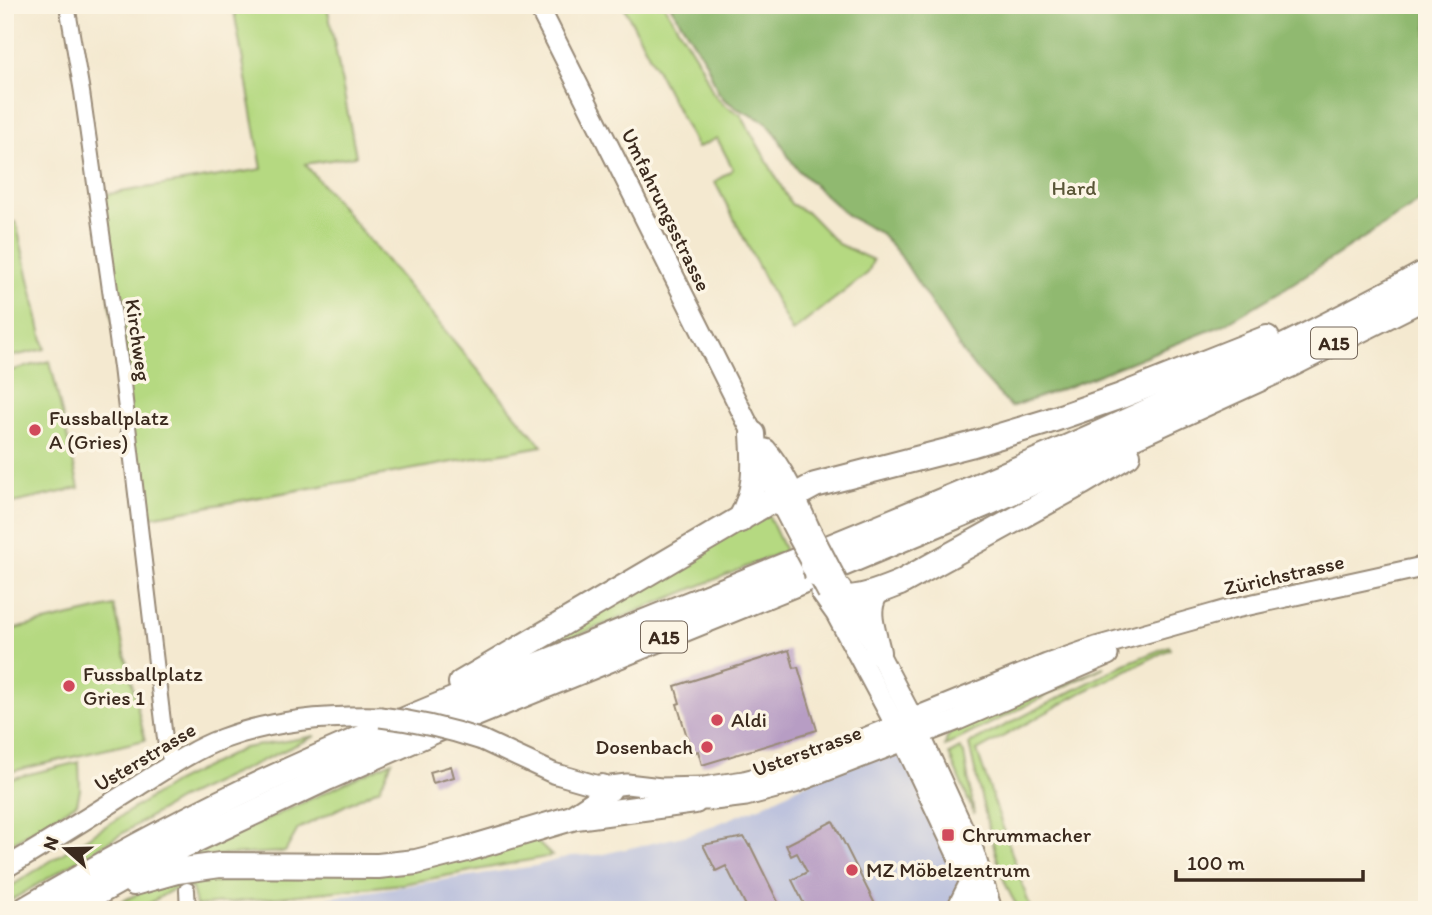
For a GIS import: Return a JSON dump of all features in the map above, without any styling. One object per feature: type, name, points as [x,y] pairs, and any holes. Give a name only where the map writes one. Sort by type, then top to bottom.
[{"type":"highway","name":"A15","points":[[24,910],[116,857],[289,771],[376,732],[1061,451],[1166,404],[1427,272]]},
{"type":"highway","points":[[376,732],[594,607],[767,503],[788,501],[815,485],[970,445],[1096,404],[1394,290]]},
{"type":"highway","name":"A15","points":[[67,910],[172,851],[377,755],[988,503],[1292,365],[1427,296]]},
{"type":"highway","points":[[813,565],[834,591],[876,593],[900,583],[1083,482],[1239,387]]},
{"type":"highway","points":[[740,520],[754,485],[753,434]]},
{"type":"highway","points":[[876,593],[869,610],[878,652]]},
{"type":"highway","points":[[572,818],[596,802],[602,787]]},
{"type":"highway","points":[[92,895],[177,871],[206,866],[405,864],[572,818],[695,801]]},
{"type":"main road","name":"Umfahrungsstrasse","points":[[538,5],[753,434],[771,455],[788,501],[834,591],[878,652],[908,730]]},
{"type":"main road","name":"Umfahrungsstrasse","points":[[803,532],[813,565]]},
{"type":"main road","name":"Zürichstrasse","points":[[908,730],[1047,664],[1096,647],[1231,609],[1427,566]]},
{"type":"main road","name":"Umfahrungsstrasse","points":[[834,591],[836,614],[908,730]]},
{"type":"main road","name":"Usterstrasse","points":[[5,868],[202,748],[260,727],[291,721],[334,716],[412,721],[482,740],[553,773],[602,787],[623,797],[695,801],[737,798],[794,783],[908,730]]},
{"type":"main road","name":"Usterstrasse","points":[[602,787],[626,784],[688,788],[744,781],[908,730]]},
{"type":"main road","points":[[908,730],[970,882],[985,910]]},
{"type":"main road","points":[[908,730],[974,852],[992,910]]},
{"type":"main road","points":[[956,910],[970,882]]},
{"type":"street","name":"Kirchweg","points":[[67,5],[121,367],[166,747],[172,764]]},
{"type":"street","points":[[187,890],[188,910]]},
{"type":"shaded area","points":[[902,740],[989,910],[246,910],[536,866],[570,856],[599,855],[692,834],[762,806],[844,764]]},
{"type":"green space","points":[[233,5],[327,5],[356,156],[305,164],[542,446],[139,519],[96,196],[262,169]]},
{"type":"green space","points":[[623,5],[664,5],[701,65],[713,93],[723,104],[741,115],[791,204],[808,213],[838,244],[873,260],[868,273],[792,332],[715,182],[733,169],[717,138],[697,148]]},
{"type":"green space","name":"Hard","points":[[670,5],[1427,5],[1427,197],[1223,325],[1011,407],[961,350],[900,255],[886,239],[848,216],[798,170],[766,122],[738,109],[718,92],[706,62]]},
{"type":"green space","points":[[16,222],[45,349],[5,358],[5,224]]},
{"type":"green space","name":"Fussballplatz A (Gries)","points":[[50,361],[79,488],[5,505],[5,372]]},
{"type":"green space","points":[[766,510],[785,551],[507,664]]},
{"type":"green space","name":"Fussballplatz Gries 1","points":[[114,606],[145,740],[5,773],[5,631]]},
{"type":"green space","points":[[1169,646],[1170,649],[1085,691],[977,751],[1031,910],[1020,910],[1006,885],[1000,867],[969,744],[1125,664]]},
{"type":"green space","points":[[1104,667],[945,746],[947,737],[953,731]]},
{"type":"green space","points":[[315,736],[178,800],[5,904],[5,890],[175,782],[244,748]]},
{"type":"green space","points":[[960,748],[964,753],[974,814],[949,754]]},
{"type":"green space","points":[[392,761],[380,788],[298,829],[285,852],[186,857]]},
{"type":"green space","points":[[79,762],[80,790],[77,803],[7,846],[5,780]]},
{"type":"green space","points":[[534,839],[552,856],[402,884],[196,906],[192,888],[172,890],[138,910],[105,910],[139,893],[184,877]]},
{"type":"building","points":[[789,650],[794,668],[798,667],[817,730],[702,765],[698,751],[692,753],[677,704],[680,703],[675,686]]},
{"type":"building","points":[[451,766],[454,777],[433,783],[430,772]]},
{"type":"building","points":[[833,821],[878,910],[826,910],[824,907],[807,910],[792,880],[807,872],[797,853],[791,856],[786,845]]},
{"type":"building","points":[[744,837],[782,910],[748,910],[726,866],[716,871],[703,845]]},
{"type":"place","name":"Fussballplatz A (Gries)","points":[[35,430]]},
{"type":"place","name":"Fussballplatz Gries 1","points":[[69,686]]},
{"type":"place","name":"Aldi","points":[[717,720]]},
{"type":"place","name":"Dosenbach","points":[[707,747]]},
{"type":"place","name":"Chrummacher","points":[[948,835]]},
{"type":"place","name":"MZ Möbelzentrum","points":[[852,870]]}]
